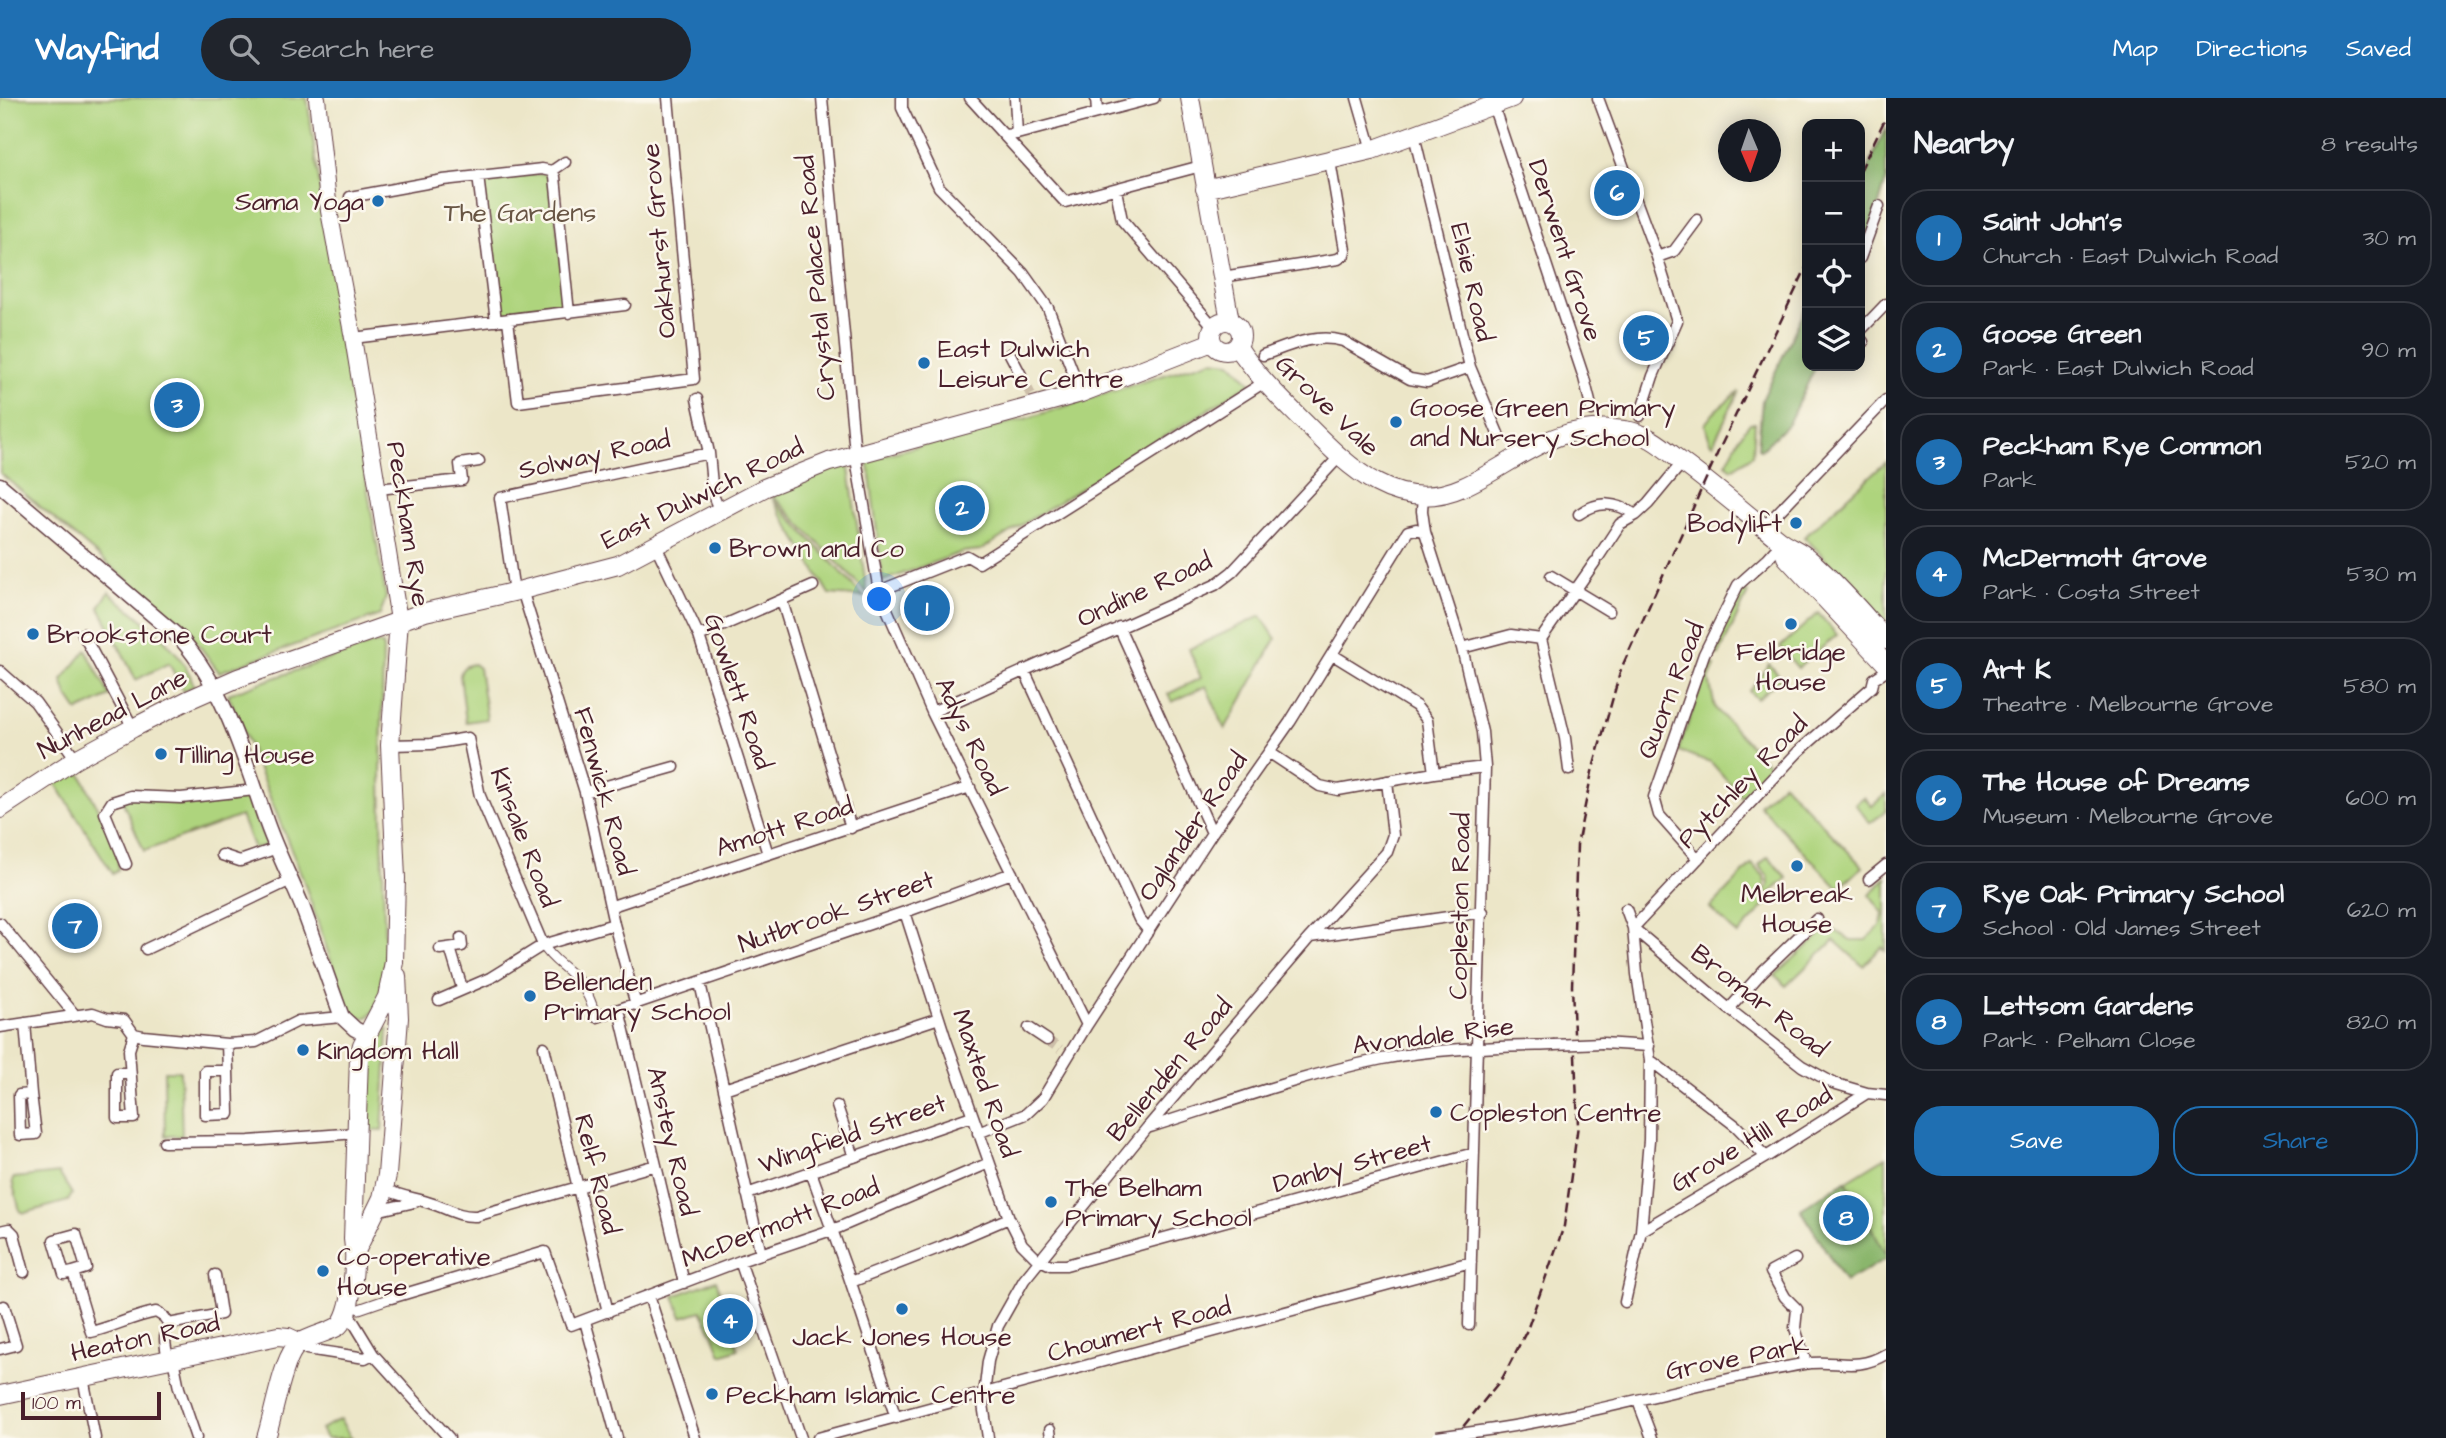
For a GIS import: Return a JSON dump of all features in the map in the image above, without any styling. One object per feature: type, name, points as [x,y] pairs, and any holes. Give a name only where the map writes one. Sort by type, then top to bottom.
[{"type":"main road","points":[[1189,98],[1222,277],[1218,330],[1217,349],[1225,351],[1237,346],[1241,340],[1241,331],[1236,324],[1218,330]]},
{"type":"main road","points":[[1205,189],[1372,150],[1485,104],[1512,98]]},
{"type":"main road","name":"Peckham Rye","points":[[320,100],[329,211],[353,338],[399,620],[390,745],[396,878],[394,962],[387,997],[359,1057],[353,1239],[355,1252]]},
{"type":"main road","name":"East Dulwich Road","points":[[215,689],[238,678],[399,620],[618,565],[775,483],[855,453],[1036,400],[1082,393],[1218,330]]},
{"type":"main road","name":"Grove Vale","points":[[1237,346],[1263,383],[1339,457],[1358,474],[1385,488],[1410,495],[1459,489],[1544,441],[1568,433],[1595,429],[1627,430],[1645,435],[1731,499],[1782,542]]},
{"type":"main road","points":[[1782,542],[1796,548],[1811,560],[1886,640]]},
{"type":"main road","points":[[1782,542],[1786,557],[1886,664]]},
{"type":"main road","name":"Nunhead Lane","points":[[0,808],[76,759],[133,727],[215,689]]},
{"type":"main road","name":"Peckham Rye","points":[[355,1252],[385,1189],[399,1023],[398,985],[394,962]]},
{"type":"main road","points":[[371,1028],[386,1018],[399,1023]]},
{"type":"main road","points":[[355,1201],[363,1208],[376,1211]]},
{"type":"main road","points":[[266,1438],[293,1350],[301,1343],[343,1323],[353,1311],[355,1252]]},
{"type":"main road","name":"Heaton Road","points":[[0,1395],[278,1336],[301,1343]]},
{"type":"street","name":"Oakhurst Grove","points":[[508,320],[518,402],[694,379],[668,98]]},
{"type":"street","name":"Crystal Palace Road","points":[[822,98],[855,453]]},
{"type":"street","points":[[902,98],[902,108],[939,187],[1023,273],[1048,308],[1082,393]]},
{"type":"street","points":[[970,98],[1065,202],[1202,166]]},
{"type":"street","points":[[1015,98],[1017,134]]},
{"type":"street","points":[[1096,98],[1097,113]]},
{"type":"street","points":[[1004,135],[1017,134],[1154,98]]},
{"type":"street","points":[[1357,98],[1372,150]]},
{"type":"street","points":[[1598,98],[1657,257],[1677,321],[1653,376],[1640,415]]},
{"type":"street","name":"Derwent Grove","points":[[1485,104],[1580,366],[1592,410]]},
{"type":"street","name":"Elsie Road","points":[[1413,135],[1470,367],[1499,436]]},
{"type":"street","points":[[1222,277],[1338,259],[1344,255],[1330,161]]},
{"type":"street","points":[[350,197],[478,176],[542,169],[552,171],[565,162]]},
{"type":"street","points":[[552,171],[555,177],[569,313]]},
{"type":"street","points":[[478,176],[496,321]]},
{"type":"street","points":[[1116,190],[1122,220],[1218,330]]},
{"type":"street","points":[[1865,245],[1879,206]]},
{"type":"street","points":[[1657,257],[1674,251],[1697,220]]},
{"type":"street","points":[[1865,332],[1886,304]]},
{"type":"street","points":[[353,338],[625,305]]},
{"type":"street","points":[[1263,355],[1306,340],[1331,338],[1343,341],[1410,379],[1427,382],[1470,367]]},
{"type":"street","points":[[1010,355],[1021,375]]},
{"type":"street","points":[[879,591],[967,556],[979,562],[1263,383]]},
{"type":"street","points":[[697,399],[709,453],[713,495],[720,512]]},
{"type":"street","points":[[1764,527],[1886,400]]},
{"type":"street","name":"Solway Road","points":[[518,591],[500,498],[709,453]]},
{"type":"street","name":"Adys Road","points":[[855,453],[879,591],[932,712],[1087,1025]]},
{"type":"street","name":"Ondine Road","points":[[932,712],[1221,582],[1339,457]]},
{"type":"street","points":[[378,489],[462,480],[460,464],[479,461]]},
{"type":"street","points":[[1569,770],[1562,726],[1541,639],[1620,524],[1648,504],[1682,463]]},
{"type":"street","points":[[0,485],[181,639],[215,689],[342,1017],[355,1029],[371,1028]]},
{"type":"street","name":"Copleston Road","points":[[1423,495],[1425,532],[1462,648],[1482,732],[1485,767],[1483,912],[1469,1325]]},
{"type":"street","points":[[1579,514],[1591,506],[1620,505],[1636,515]]},
{"type":"street","name":"Oglander Road","points":[[978,1133],[1008,1123],[1035,1108],[1043,1098],[1064,1052],[1087,1025],[1212,833],[1270,753],[1408,531],[1416,529],[1425,532]]},
{"type":"street","name":"Quorn Road","points":[[1698,859],[1659,815],[1654,797],[1704,654],[1738,585],[1782,542]]},
{"type":"street","name":"Gowlett Road","points":[[656,546],[699,636],[768,854]]},
{"type":"street","points":[[1552,576],[1609,611]]},
{"type":"street","points":[[699,636],[813,586]]},
{"type":"street","name":"Fenwick Road","points":[[518,591],[585,792],[614,924],[636,1005]]},
{"type":"street","points":[[782,601],[851,828]]},
{"type":"street","points":[[1119,627],[1212,833]]},
{"type":"street","points":[[82,634],[133,727]]},
{"type":"street","points":[[1462,648],[1511,635],[1541,639]]},
{"type":"street","points":[[1333,655],[1416,706],[1427,720],[1434,773]]},
{"type":"street","points":[[1024,670],[1139,919],[1149,931]]},
{"type":"street","name":"Pytchley Road","points":[[1633,928],[1798,752],[1872,687],[1874,679],[1886,671]]},
{"type":"street","points":[[1,673],[35,702],[76,759]]},
{"type":"street","name":"Kinsale Road","points":[[390,745],[431,744],[468,738],[480,796],[544,945]]},
{"type":"street","points":[[1270,753],[1320,786],[1338,790],[1485,767]]},
{"type":"street","points":[[585,792],[674,767]]},
{"type":"street","name":"Bellenden Road","points":[[988,1438],[983,1394],[988,1361],[998,1326],[1024,1280],[1147,1128],[1310,937],[1387,852],[1393,835],[1387,781]]},
{"type":"street","name":"Amott Road","points":[[612,906],[970,787]]},
{"type":"street","points":[[126,864],[105,813],[112,802],[131,796],[181,799],[255,789]]},
{"type":"street","points":[[222,855],[240,861],[277,848]]},
{"type":"street","points":[[1869,879],[1886,865]]},
{"type":"street","name":"Nutbrook Street","points":[[596,1017],[1012,873]]},
{"type":"street","points":[[146,949],[291,880]]},
{"type":"street","points":[[1625,1302],[1641,1231],[1649,1140],[1650,1060],[1633,928],[1626,909]]},
{"type":"street","name":"Maxted Road","points":[[905,912],[972,1116],[1009,1218],[1022,1244],[1039,1260]]},
{"type":"street","points":[[1310,937],[1483,912]]},
{"type":"street","points":[[1729,1009],[1816,919]]},
{"type":"street","points":[[0,923],[74,1014],[80,1016],[93,1013],[124,1020],[134,1034],[227,1044],[259,1042],[298,1021],[342,1017]]},
{"type":"street","points":[[439,1000],[490,978],[544,945],[614,924]]},
{"type":"street","name":"Bromar Road","points":[[1633,928],[1802,1066],[1833,1083],[1867,1093]]},
{"type":"street","points":[[461,938],[462,946],[445,948],[462,988]]},
{"type":"street","points":[[544,945],[548,955],[579,981],[590,999],[596,1017]]},
{"type":"street","points":[[700,983],[761,1254]]},
{"type":"street","name":"Anstey Road","points":[[619,1010],[684,1283]]},
{"type":"street","points":[[0,1027],[74,1014]]},
{"type":"street","points":[[724,1088],[939,1018]]},
{"type":"street","points":[[25,1023],[31,1094]]},
{"type":"street","points":[[1029,1028],[1047,1040]]},
{"type":"street","points":[[130,1073],[129,1050],[134,1034]]},
{"type":"street","name":"Avondale Rise","points":[[1147,1128],[1283,1084],[1383,1059],[1478,1048],[1602,1043],[1649,1046]]},
{"type":"street","points":[[227,1044],[228,1071],[229,1114],[205,1115],[205,1071],[228,1071]]},
{"type":"street","name":"Relf Road","points":[[544,1047],[608,1312]]},
{"type":"street","points":[[1650,1060],[1736,1126],[1766,1157]]},
{"type":"street","name":"Grove Hill Road","points":[[1641,1231],[1867,1093],[1886,1095]]},
{"type":"street","points":[[837,1107],[854,1157]]},
{"type":"street","name":"Wingfield Street","points":[[747,1194],[972,1116]]},
{"type":"street","points":[[164,1142],[357,1133]]},
{"type":"street","name":"Danby Street","points":[[1039,1260],[1051,1265],[1066,1265],[1474,1153]]},
{"type":"street","name":"McDermott Road","points":[[585,1321],[740,1261],[859,1219],[989,1163]]},
{"type":"street","points":[[385,1189],[460,1215],[476,1216],[656,1165]]},
{"type":"street","points":[[811,1172],[895,1418]]},
{"type":"street","points":[[376,1211],[418,1201]]},
{"type":"street","points":[[850,1282],[1009,1218]]},
{"type":"street","points":[[0,1231],[9,1229],[14,1234],[24,1272]]},
{"type":"street","points":[[449,1438],[373,1354],[353,1311],[545,1252],[571,1325],[585,1321],[617,1438]]},
{"type":"street","points":[[1795,1259],[1771,1272],[1785,1297],[1797,1309],[1795,1328],[1807,1363]]},
{"type":"street","points":[[740,1261],[801,1438]]},
{"type":"street","name":"Choumert Road","points":[[823,1437],[1471,1262]]},
{"type":"street","points":[[73,1272],[91,1332],[156,1312],[169,1324]]},
{"type":"street","points":[[196,1438],[164,1341],[165,1331],[169,1324],[220,1314],[215,1275]]},
{"type":"street","points":[[649,1296],[695,1438]]},
{"type":"street","points":[[0,1307],[4,1306],[16,1345],[0,1349]]},
{"type":"street","points":[[301,1343],[307,1349],[365,1358],[373,1354]]},
{"type":"street","name":"Grove Park","points":[[1431,1437],[1501,1432],[1807,1363],[1863,1365],[1886,1354]]},
{"type":"street","points":[[83,1378],[95,1438]]},
{"type":"street","name":"Grove Park","points":[[1637,1401],[1652,1438]]},
{"type":"green space","points":[[0,98],[307,98],[342,340],[386,597],[380,615],[219,672],[189,632],[0,473]]},
{"type":"green space","points":[[1886,127],[1886,180],[1865,252],[1865,182],[1865,175]]},
{"type":"green space","name":"The Gardens","points":[[549,173],[552,179],[566,310],[498,318],[481,179]]},
{"type":"green space","points":[[1802,316],[1802,371],[1814,371],[1788,424],[1761,450],[1758,448],[1762,400]]},
{"type":"green space","points":[[1212,360],[1231,362],[1251,383],[981,550],[962,552],[883,581],[868,459],[1028,418]]},
{"type":"green space","points":[[1739,391],[1713,444],[1705,424],[1717,409]]},
{"type":"green space","points":[[1750,423],[1755,423],[1753,455],[1732,469],[1726,464]]},
{"type":"green space","points":[[848,462],[867,593],[771,494]]},
{"type":"green space","points":[[1886,462],[1886,629],[1804,537]]},
{"type":"green space","points":[[772,498],[864,597],[829,594]]},
{"type":"green space","points":[[1742,590],[1748,593],[1719,655],[1712,652]]},
{"type":"green space","points":[[109,592],[170,646],[180,658],[194,686],[183,691],[169,663],[136,680],[99,607]]},
{"type":"green space","points":[[1818,613],[1837,635],[1798,668],[1780,647]]},
{"type":"green space","points":[[1261,616],[1276,639],[1225,729],[1206,686],[1172,702],[1168,694],[1201,678],[1189,649]]},
{"type":"green space","points":[[375,643],[383,645],[381,775],[385,967],[380,996],[371,1014],[365,1018],[348,1011],[302,876],[228,694]]},
{"type":"green space","points":[[86,650],[110,696],[78,711],[67,695],[62,680]]},
{"type":"green space","points":[[1710,663],[1715,666],[1709,679],[1715,708],[1771,767],[1742,797],[1711,762],[1678,751]]},
{"type":"green space","points":[[474,664],[479,668],[487,719],[466,722],[460,675],[465,667]]},
{"type":"green space","points":[[1769,664],[1781,678],[1757,699],[1749,691]]},
{"type":"green space","points":[[77,766],[118,850],[118,870],[113,874],[53,779]]},
{"type":"green space","points":[[1783,783],[1863,867],[1838,888],[1759,805]]},
{"type":"green space","points":[[1886,794],[1886,811],[1870,823],[1855,804],[1864,797],[1872,806]]},
{"type":"green space","points":[[120,795],[194,800],[247,798],[267,845],[254,849],[241,816],[144,851]]},
{"type":"green space","points":[[1768,857],[1787,878],[1768,895],[1764,891],[1769,886],[1768,876],[1759,865]]},
{"type":"green space","points":[[1752,864],[1764,876],[1765,885],[1757,894],[1767,903],[1738,935],[1710,908]]},
{"type":"green space","points":[[1886,877],[1886,951],[1882,947],[1863,966],[1834,940],[1786,986],[1775,975],[1829,927],[1851,940],[1866,940],[1881,925],[1883,913],[1870,895]]},
{"type":"green space","points":[[383,1028],[388,1029],[382,1131],[365,1130],[369,1049]]},
{"type":"green space","points":[[164,1071],[180,1071],[182,1136],[165,1136]]},
{"type":"green space","points":[[1886,1157],[1886,1259],[1845,1282],[1801,1209]]},
{"type":"green space","points":[[59,1173],[72,1194],[68,1201],[25,1213],[20,1211],[12,1181],[14,1178]]},
{"type":"green space","points":[[1846,1181],[1886,1259],[1845,1282],[1801,1209]]},
{"type":"green space","points":[[716,1280],[727,1313],[749,1306],[755,1324],[733,1331],[738,1349],[721,1355],[701,1311],[682,1317],[674,1296]]},
{"type":"green space","points":[[340,1419],[351,1438],[326,1438],[321,1429]]},
{"type":"tunnel","points":[[1021,375],[1031,395]]},
{"type":"tunnel","points":[[1047,1040],[1060,1049]]},
{"type":"railway","points":[[1865,161],[1886,117]]},
{"type":"railway","points":[[1454,1438],[1503,1377],[1527,1330],[1564,1226],[1578,1125],[1572,986],[1577,845],[1592,772],[1621,669],[1718,452],[1802,276]]},
{"type":"place","name":"The House of Dreams","points":[[1617,193]]},
{"type":"place","name":"Sama Yoga","points":[[378,201]]},
{"type":"place","name":"Art K","points":[[1646,338]]},
{"type":"place","name":"East Dulwich Leisure Centre","points":[[924,363]]},
{"type":"place","name":"Peckham Rye Common","points":[[177,405]]},
{"type":"place","name":"Goose Green Primary and Nursery School","points":[[1396,422]]},
{"type":"place","name":"Goose Green","points":[[962,508]]},
{"type":"place","name":"Bodylift","points":[[1796,523]]},
{"type":"place","name":"Brown and Co","points":[[715,548]]},
{"type":"place","name":"Saint John's","points":[[927,608]]},
{"type":"place","name":"Felbridge House","points":[[1791,624]]},
{"type":"place","name":"Brookstone Court","points":[[33,634]]},
{"type":"place","name":"Tilling House","points":[[161,754]]},
{"type":"place","name":"Melbreak House","points":[[1797,866]]},
{"type":"place","name":"Rye Oak Primary School","points":[[75,926]]},
{"type":"place","name":"Bellenden Primary School","points":[[530,996]]},
{"type":"place","name":"Kingdom Hall","points":[[303,1050]]},
{"type":"place","name":"Copleston Centre","points":[[1436,1112]]},
{"type":"place","name":"The Belham Primary School","points":[[1051,1202]]},
{"type":"place","name":"Lettsom Gardens","points":[[1846,1218]]},
{"type":"place","name":"Co-operative House","points":[[323,1271]]},
{"type":"place","name":"Jack Jones House","points":[[902,1309]]},
{"type":"place","name":"McDermott Grove","points":[[730,1321]]},
{"type":"place","name":"Peckham Islamic Centre","points":[[712,1394]]}]
